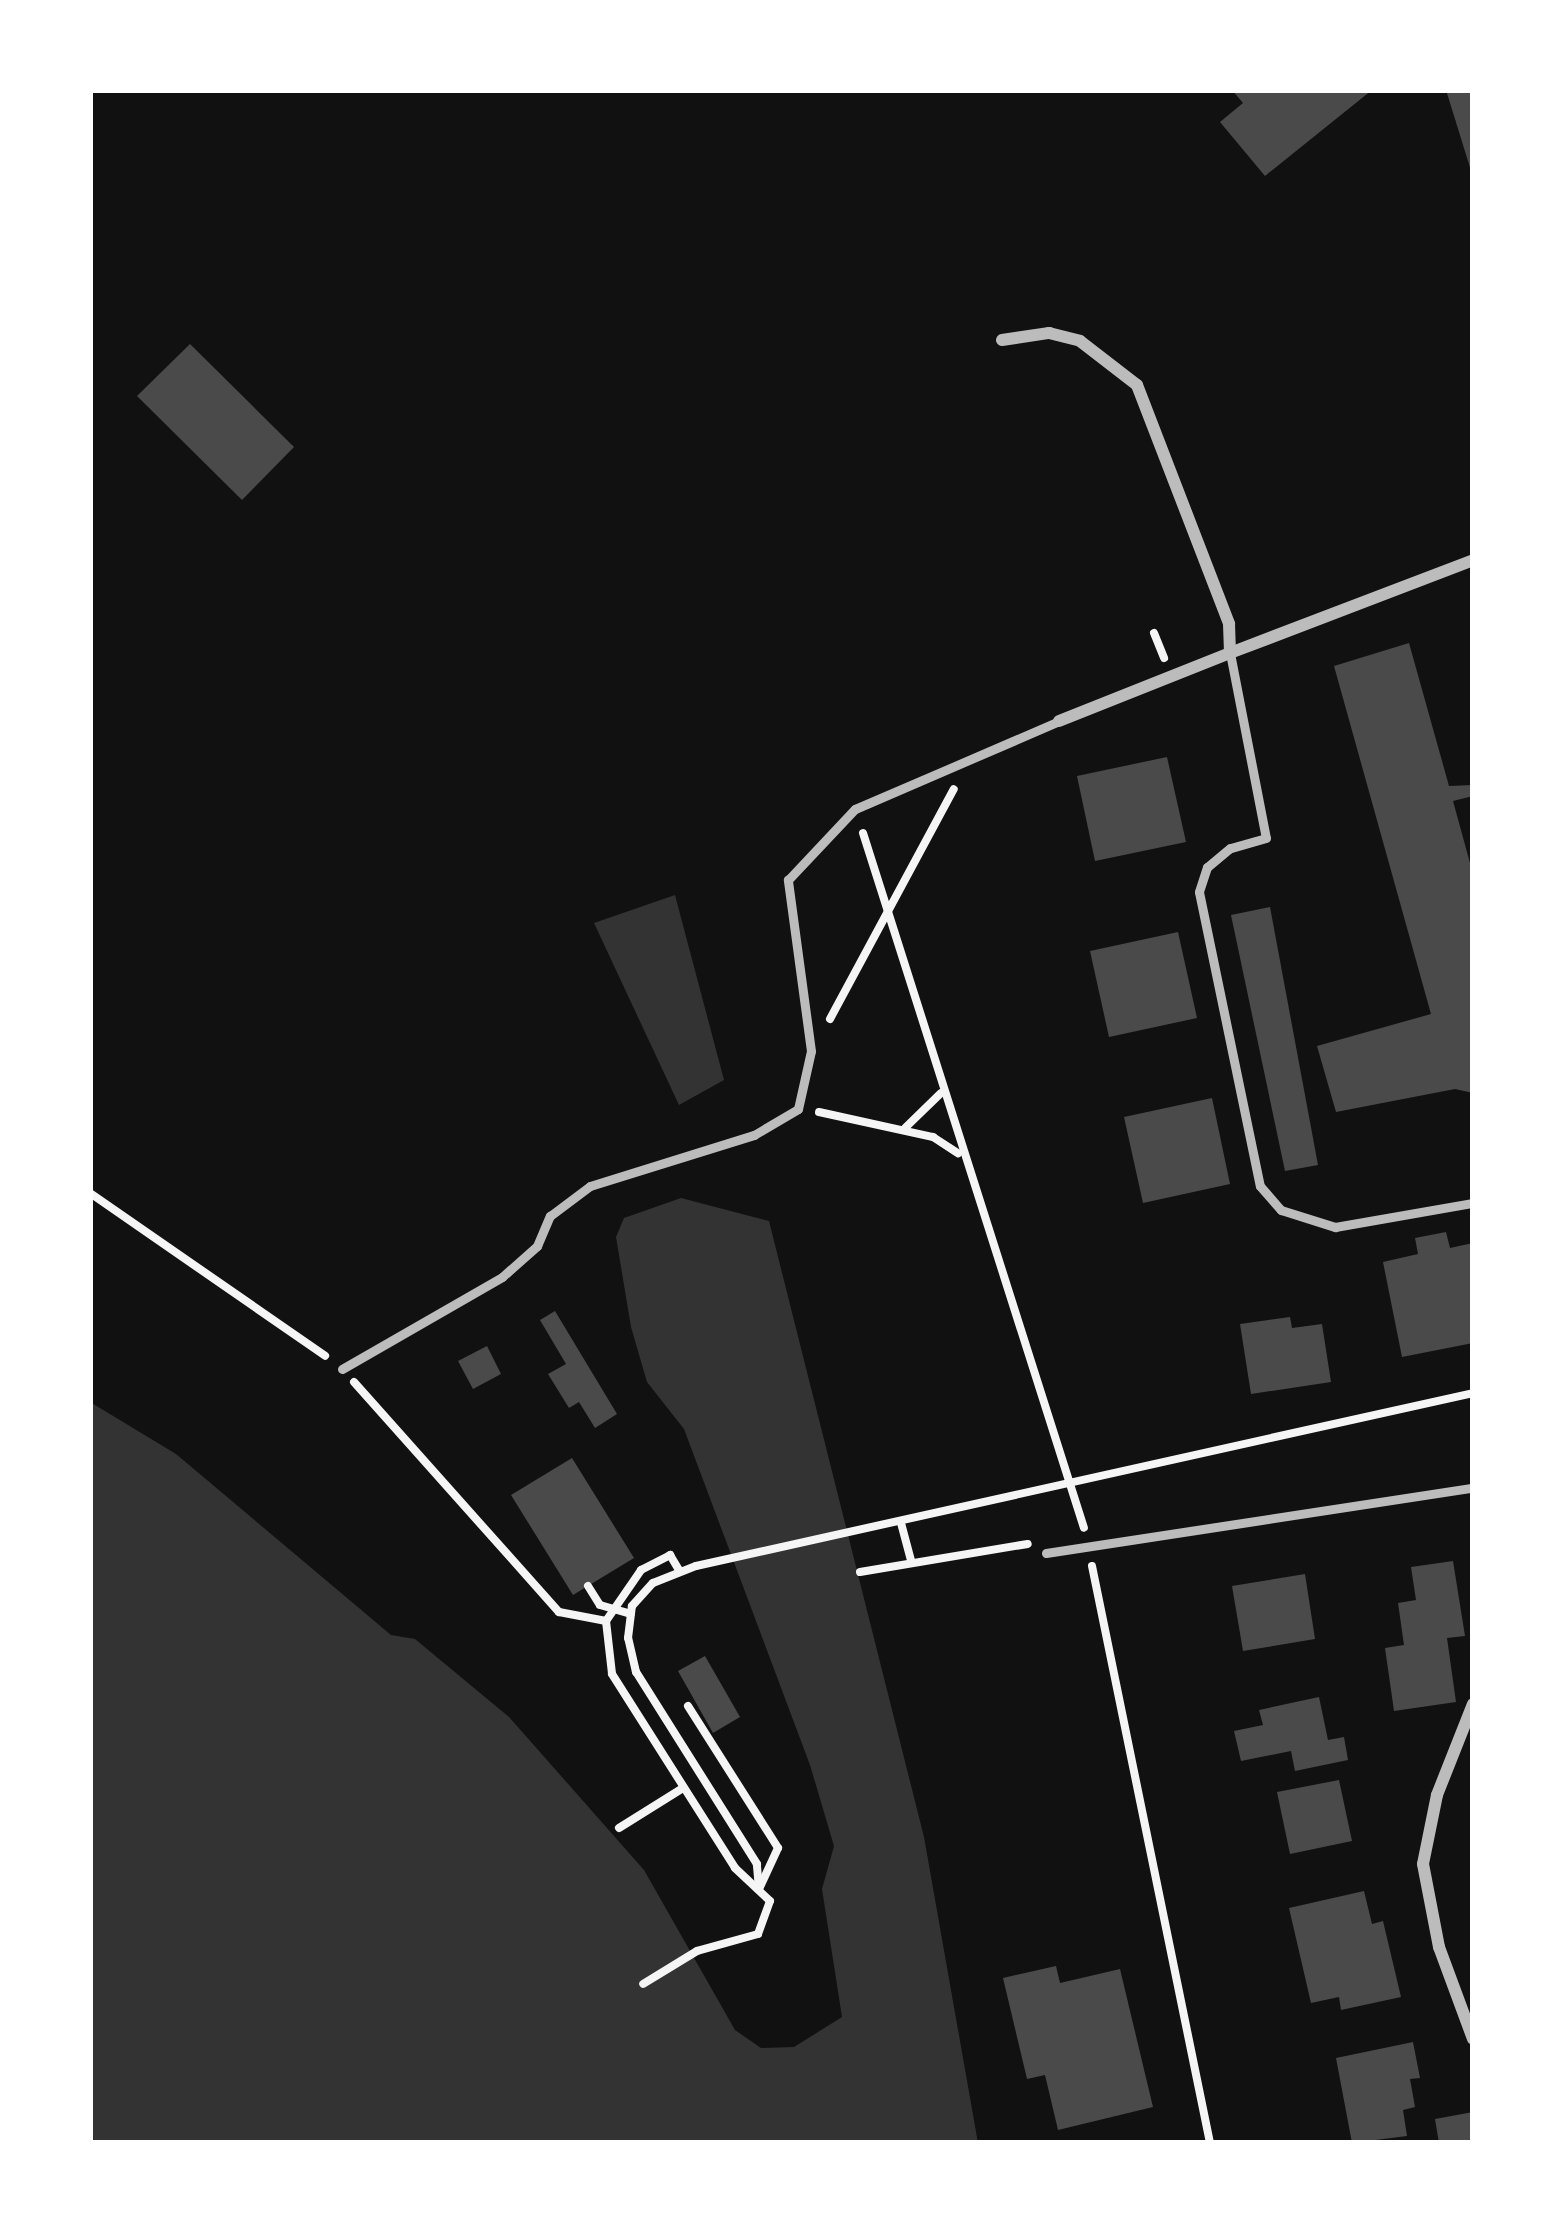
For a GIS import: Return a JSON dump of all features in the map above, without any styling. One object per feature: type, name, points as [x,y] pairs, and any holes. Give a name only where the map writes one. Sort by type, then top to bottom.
[{"type":"street","points":[[1002,340],[1048,333],[1080,341],[1137,385],[1229,624],[1230,652]]},
{"type":"street","points":[[1059,721],[1473,560]]},
{"type":"street","points":[[1473,1704],[1437,1796],[1423,1864],[1439,1947],[1473,2039]]},
{"type":"lane","points":[[1230,652],[1266,838],[1218,858],[1199,892],[1260,1186],[1281,1210],[1335,1227],[1473,1203]]},
{"type":"lane","points":[[342,1369],[502,1277],[537,1246],[550,1216],[590,1186],[754,1136],[798,1109],[811,1052],[788,880],[855,809],[971,755],[1059,721]]},
{"type":"lane","points":[[1046,1552],[1473,1488]]},
{"type":"path","points":[[811,1052],[888,917],[971,755]]},
{"type":"path","points":[[855,809],[959,1154],[1077,1502]]},
{"type":"path","points":[[903,1129],[941,1093]]},
{"type":"path","points":[[798,1109],[903,1129],[959,1154]]},
{"type":"path","points":[[90,1193],[342,1369],[560,1612],[606,1621]]},
{"type":"path","points":[[759,1888],[757,1864],[636,1672],[631,1614],[653,1582],[679,1570],[1473,1393]]},
{"type":"path","points":[[901,1523],[911,1561]]},
{"type":"path","points":[[860,1572],[1019,1540],[1046,1552]]},
{"type":"path","points":[[1088,1545],[1210,2143]]},
{"type":"path","points":[[643,1984],[697,1951],[765,1929],[770,1901],[735,1868],[612,1674],[606,1621],[641,1570],[670,1555],[679,1570]]},
{"type":"path","points":[[588,1586],[600,1605],[631,1614]]},
{"type":"path","points":[[688,1706],[778,1848],[759,1888]]},
{"type":"path","points":[[619,1828],[683,1788]]},
{"type":"shaded area","points":[[675,895],[724,1080],[679,1105],[594,923]]},
{"type":"shaded area","points":[[681,1198],[769,1221],[924,1837],[978,2143],[90,2143],[90,1402],[176,1454],[391,1635],[415,1639],[509,1717],[644,1870],[735,2030],[761,2048],[794,2047],[842,2017],[822,1889],[834,1846],[810,1765],[684,1429],[647,1382],[631,1327],[616,1237],[624,1218]]},
{"type":"building","points":[[1232,90],[1372,90],[1265,176],[1220,122],[1243,103]]},
{"type":"building","points":[[1446,90],[1473,90],[1473,174],[1472,174]]},
{"type":"building","points":[[190,344],[294,447],[242,500],[137,396]]},
{"type":"building","points":[[1409,643],[1449,786],[1473,785],[1473,796],[1453,801],[1473,874],[1473,1093],[1455,1089],[1336,1112],[1317,1046],[1431,1014],[1334,666]]},
{"type":"building","points":[[1167,757],[1186,842],[1095,861],[1077,776]]},
{"type":"building","points":[[1270,907],[1318,1165],[1285,1171],[1231,915]]},
{"type":"building","points":[[1178,932],[1197,1018],[1109,1037],[1090,951]]},
{"type":"building","points":[[1212,1098],[1230,1184],[1143,1203],[1124,1117]]},
{"type":"building","points":[[1446,1232],[1450,1248],[1473,1243],[1473,1343],[1402,1357],[1383,1262],[1418,1254],[1415,1238]]},
{"type":"building","points":[[555,1311],[617,1414],[595,1428],[579,1402],[569,1408],[548,1374],[566,1364],[540,1320]]},
{"type":"building","points":[[1290,1317],[1292,1328],[1322,1324],[1331,1382],[1251,1394],[1240,1324]]},
{"type":"building","points":[[487,1346],[501,1374],[473,1389],[458,1361]]},
{"type":"building","points":[[572,1458],[634,1558],[573,1595],[511,1495]]},
{"type":"building","points":[[1453,1561],[1465,1636],[1447,1638],[1456,1702],[1394,1711],[1385,1648],[1404,1645],[1398,1603],[1416,1600],[1411,1567]]},
{"type":"building","points":[[1305,1574],[1315,1639],[1243,1651],[1232,1586]]},
{"type":"building","points":[[705,1656],[740,1717],[713,1733],[678,1671]]},
{"type":"building","points":[[1319,1697],[1328,1740],[1344,1737],[1348,1760],[1295,1771],[1291,1751],[1241,1761],[1234,1731],[1263,1725],[1259,1710]]},
{"type":"building","points":[[1339,1780],[1352,1841],[1290,1854],[1277,1792]]},
{"type":"building","points":[[1364,1891],[1372,1924],[1383,1921],[1401,1997],[1341,2010],[1339,1997],[1311,2003],[1289,1908]]},
{"type":"building","points":[[1056,1966],[1060,1983],[1120,1969],[1153,2107],[1058,2130],[1045,2075],[1027,2079],[1003,1978]]},
{"type":"building","points":[[1413,2042],[1420,2078],[1410,2079],[1415,2107],[1403,2110],[1407,2136],[1352,2143],[1336,2058]]},
{"type":"building","points":[[1473,2112],[1473,2143],[1439,2143],[1435,2119]]}]
